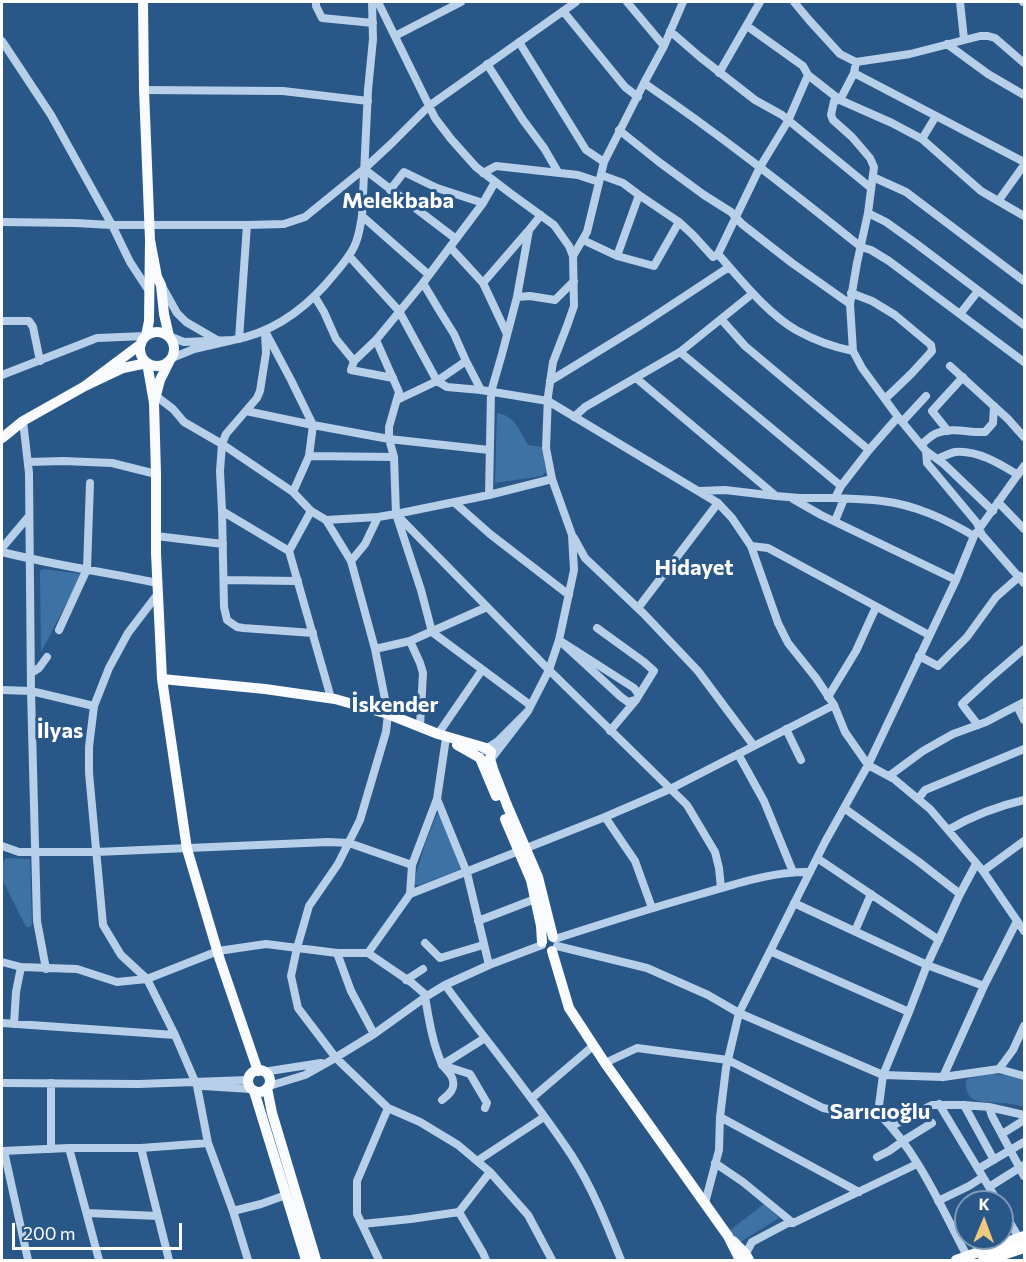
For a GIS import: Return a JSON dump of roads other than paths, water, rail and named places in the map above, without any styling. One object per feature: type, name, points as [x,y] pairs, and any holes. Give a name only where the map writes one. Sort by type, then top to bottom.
[{"type":"highway","points":[[984,1260],[1023,1240]]},
{"type":"main road","points":[[143,2],[150,240],[149,321],[141,354],[147,363],[155,400],[157,589],[162,679],[184,848],[255,1079],[306,1260]]},
{"type":"main road","points":[[150,240],[161,285],[164,314],[174,349],[160,380],[155,400]]},
{"type":"main road","points":[[85,386],[154,333],[159,332],[169,336]]},
{"type":"main road","points":[[2,438],[23,421],[85,386],[123,368],[147,363],[161,366],[171,359]]},
{"type":"main road","points":[[162,679],[331,698],[388,714],[485,755],[507,805],[531,880],[541,926],[550,943]]},
{"type":"main road","points":[[522,849],[538,877],[550,943],[569,1008],[605,1063],[744,1259]]},
{"type":"main road","points":[[255,1079],[261,1092],[268,1087]]},
{"type":"main road","points":[[255,1079],[269,1079],[272,1113],[316,1260]]},
{"type":"main road","points":[[956,1260],[1023,1240]]},
{"type":"street","points":[[316,2],[322,18],[373,23]]},
{"type":"street","points":[[171,359],[194,350],[265,331],[284,322],[315,297],[349,256],[360,230],[362,216],[373,39],[372,2]]},
{"type":"street","points":[[378,2],[435,118],[450,139],[476,167],[554,225],[569,246],[573,256],[574,306],[553,362],[548,401],[546,448],[552,479],[572,535],[585,558],[638,608],[698,671],[754,746]]},
{"type":"street","points":[[2,222],[247,225],[284,224],[304,217],[364,169],[429,106],[576,2]]},
{"type":"street","points":[[627,2],[664,46]]},
{"type":"street","points":[[573,256],[587,232],[604,162],[664,46],[683,2]]},
{"type":"street","points":[[719,73],[760,2]]},
{"type":"street","points":[[794,2],[840,54],[855,62],[910,54],[964,39],[988,36],[995,38],[1024,63]]},
{"type":"street","points":[[960,2],[964,39]]},
{"type":"street","points":[[394,36],[456,3]]},
{"type":"street","points":[[563,11],[625,87],[638,97]]},
{"type":"street","points":[[747,26],[803,66],[808,75],[840,100],[922,139],[981,191],[1024,216]]},
{"type":"street","points":[[670,32],[754,100],[782,115],[871,188]]},
{"type":"street","points":[[2,41],[51,115],[130,262],[149,291]]},
{"type":"street","points":[[519,42],[586,150],[604,162]]},
{"type":"street","points":[[947,44],[988,74],[1024,95]]},
{"type":"street","points":[[840,100],[854,73],[855,62]]},
{"type":"street","points":[[488,64],[558,172]]},
{"type":"street","points":[[854,73],[1024,164],[999,200]]},
{"type":"street","points":[[483,172],[496,166],[558,172],[623,183],[679,222],[713,257],[718,254],[760,167],[788,121],[808,75]]},
{"type":"street","points":[[644,83],[682,108],[861,247],[872,250],[889,261],[1024,362]]},
{"type":"street","points":[[144,90],[283,91],[368,101]]},
{"type":"street","points":[[840,100],[834,100],[831,115],[833,120],[870,158],[873,167],[868,213],[851,293],[853,351],[862,368],[900,420],[924,448],[993,511]]},
{"type":"street","points":[[922,139],[936,116]]},
{"type":"street","points":[[619,130],[668,169],[731,212],[742,224],[850,304]]},
{"type":"street","points":[[364,169],[453,243],[483,283],[507,334]]},
{"type":"street","points":[[390,190],[404,172],[437,188],[483,203]]},
{"type":"street","points":[[873,177],[906,192],[1024,281]]},
{"type":"street","points":[[393,378],[351,370],[354,361],[376,340],[423,283],[483,203],[495,182]]},
{"type":"street","points":[[616,256],[639,195]]},
{"type":"street","points":[[868,213],[886,222],[1024,326]]},
{"type":"street","points":[[483,283],[541,215]]},
{"type":"street","points":[[362,216],[429,274]]},
{"type":"street","points":[[583,240],[616,256],[654,266],[679,222]]},
{"type":"street","points":[[236,339],[247,225]]},
{"type":"street","points":[[489,495],[491,392],[517,297],[529,230]]},
{"type":"street","points":[[718,254],[752,294],[795,330],[828,345],[853,351]]},
{"type":"street","points":[[349,256],[399,311],[437,381],[447,387],[548,401],[718,503],[732,518],[751,546],[778,623],[788,643],[834,705],[845,732],[868,765],[889,776],[930,809],[980,868],[1024,931]]},
{"type":"street","points":[[550,381],[642,325],[729,267]]},
{"type":"street","points":[[517,297],[530,296],[555,300],[574,280]]},
{"type":"street","points":[[423,283],[454,334],[481,390]]},
{"type":"street","points":[[161,285],[177,313],[186,322],[218,340]]},
{"type":"street","points":[[960,314],[978,291]]},
{"type":"street","points":[[851,293],[880,305],[932,345],[932,351],[885,399]]},
{"type":"street","points":[[574,417],[585,407],[680,352],[752,294]]},
{"type":"street","points":[[315,297],[336,339],[354,361]]},
{"type":"street","points":[[721,319],[745,346],[869,450]]},
{"type":"street","points":[[2,321],[29,321],[33,327],[40,361]]},
{"type":"street","points":[[265,331],[266,353],[257,398],[226,434],[222,444],[220,471],[224,607],[227,620],[243,628],[313,633]]},
{"type":"street","points":[[265,331],[313,426],[309,456],[293,492]]},
{"type":"street","points":[[169,336],[184,342],[236,339]]},
{"type":"street","points":[[2,375],[98,338],[144,340]]},
{"type":"street","points":[[376,340],[399,392],[389,427],[389,438],[394,456],[396,514],[422,590],[432,632],[529,708]]},
{"type":"street","points":[[680,352],[841,486]]},
{"type":"street","points":[[397,400],[437,381],[466,361]]},
{"type":"street","points":[[950,366],[1024,437]]},
{"type":"street","points":[[948,431],[932,411],[963,377]]},
{"type":"street","points":[[636,378],[777,496]]},
{"type":"street","points":[[835,521],[841,486],[869,450],[926,396]]},
{"type":"street","points":[[155,400],[173,409],[184,422],[222,444],[293,492],[311,511],[326,520],[351,561],[375,649],[388,714],[386,732],[360,820],[338,864],[309,906],[291,976],[298,1008],[333,1059],[388,1108],[420,1122],[449,1139],[490,1172],[528,1215],[552,1260]]},
{"type":"street","points":[[705,1203],[719,1150],[720,1117],[728,1060],[739,1013],[817,858],[868,765],[956,580],[976,532],[977,523],[927,463],[924,448],[936,433],[961,430],[985,432],[993,423],[994,406]]},
{"type":"street","points":[[246,411],[313,426],[489,450]]},
{"type":"street","points":[[23,421],[29,473],[31,691],[37,921],[46,969]]},
{"type":"street","points":[[937,459],[954,452],[970,453],[996,461],[1018,475]]},
{"type":"street","points":[[309,456],[394,456]]},
{"type":"street","points":[[28,462],[63,460],[112,463],[156,474]]},
{"type":"street","points":[[976,532],[1024,466]]},
{"type":"street","points":[[326,520],[396,514],[455,503],[552,479]]},
{"type":"street","points":[[59,630],[87,569],[90,483]]},
{"type":"street","points":[[698,491],[725,490],[790,497],[882,501],[927,512],[982,535],[1022,579],[996,597],[967,637],[938,666],[919,656]]},
{"type":"street","points":[[790,497],[956,580]]},
{"type":"street","points":[[998,502],[1024,530]]},
{"type":"street","points":[[455,503],[490,534],[568,595]]},
{"type":"street","points":[[638,608],[718,503]]},
{"type":"street","points":[[222,511],[289,551],[331,698]]},
{"type":"street","points":[[289,551],[311,511]]},
{"type":"street","points":[[396,514],[487,608],[687,805],[715,852],[722,888]]},
{"type":"street","points":[[2,548],[29,516]]},
{"type":"street","points":[[351,561],[365,544],[378,517]]},
{"type":"street","points":[[485,755],[529,708],[549,670],[559,640],[574,570],[572,535]]},
{"type":"street","points":[[156,536],[223,544]]},
{"type":"street","points":[[751,546],[768,548],[929,635]]},
{"type":"street","points":[[2,552],[30,560],[87,569],[157,589],[128,633],[109,668],[94,706],[89,764],[103,926],[121,955],[147,979],[176,1035],[196,1084],[208,1143],[248,1260]]},
{"type":"street","points":[[224,580],[298,581]]},
{"type":"street","points":[[828,697],[856,651],[876,607]]},
{"type":"street","points":[[375,649],[410,641],[487,608]]},
{"type":"street","points":[[597,628],[654,671],[637,698],[610,731]]},
{"type":"street","points":[[559,640],[621,697],[628,702],[637,698]]},
{"type":"street","points":[[559,640],[634,688],[637,698]]},
{"type":"street","points":[[410,641],[423,673],[420,726]]},
{"type":"street","points":[[978,725],[962,704],[1024,649]]},
{"type":"street","points":[[31,673],[39,668],[47,657]]},
{"type":"street","points":[[368,953],[410,894],[412,864],[437,799],[442,736],[482,670]]},
{"type":"street","points":[[2,690],[31,691],[94,706]]},
{"type":"street","points":[[889,776],[953,734],[978,725],[1021,704],[1024,720]]},
{"type":"street","points":[[410,894],[670,789],[834,705]]},
{"type":"street","points":[[786,729],[801,760]]},
{"type":"street","points":[[918,799],[925,790],[1024,749]]},
{"type":"street","points":[[738,754],[764,801],[793,872]]},
{"type":"street","points":[[437,799],[466,873],[489,965]]},
{"type":"street","points":[[948,830],[963,821],[1005,804],[1024,800]]},
{"type":"street","points":[[844,808],[960,894]]},
{"type":"street","points":[[605,817],[635,861],[652,908]]},
{"type":"street","points":[[878,1113],[883,1075],[927,965],[960,894],[980,868],[1024,840]]},
{"type":"street","points":[[2,846],[18,852],[96,852],[328,842],[349,843],[412,864]]},
{"type":"street","points":[[817,858],[939,940]]},
{"type":"street","points":[[268,1087],[305,1075],[374,1034],[445,985],[489,965],[652,908],[766,877],[793,872],[810,873]]},
{"type":"street","points":[[855,931],[871,894]]},
{"type":"street","points":[[478,921],[535,899]]},
{"type":"street","points":[[794,903],[927,965],[984,986]]},
{"type":"street","points":[[943,1077],[984,986],[1017,921]]},
{"type":"street","points":[[425,943],[440,958],[483,945]]},
{"type":"street","points":[[550,943],[647,968],[708,995],[739,1013],[883,1075],[943,1077],[999,1069],[1024,1076]]},
{"type":"street","points":[[2,962],[21,967],[77,969],[117,982],[147,979],[215,952],[266,944],[337,953],[368,953],[426,997],[431,1030],[442,1065],[451,1073],[453,1079],[453,1089],[442,1100]]},
{"type":"street","points":[[770,951],[909,1012]]},
{"type":"street","points":[[337,953],[351,991],[374,1034]]},
{"type":"street","points":[[14,1024],[16,992],[21,967]]},
{"type":"street","points":[[406,980],[423,969]]},
{"type":"street","points":[[445,985],[532,1098],[573,1158],[597,1203],[621,1260]]},
{"type":"street","points":[[2,1023],[176,1035]]},
{"type":"street","points":[[999,1069],[1014,1050],[1024,1026]]},
{"type":"street","points":[[442,1065],[485,1038]]},
{"type":"street","points":[[532,1098],[594,1046]]},
{"type":"street","points":[[605,1063],[637,1048],[728,1060],[823,1108],[854,1114],[878,1113],[903,1141],[967,1256]]},
{"type":"street","points":[[2,1083],[196,1084],[255,1079],[333,1059]]},
{"type":"street","points":[[442,1065],[470,1074],[487,1103],[485,1108]]},
{"type":"street","points":[[51,1083],[51,1149]]},
{"type":"street","points":[[892,1126],[932,1105],[939,1104],[989,1107],[1024,1115]]},
{"type":"street","points":[[939,1104],[991,1190]]},
{"type":"street","points":[[964,1104],[994,1160]]},
{"type":"street","points":[[989,1107],[1010,1150],[1023,1170],[989,1187]]},
{"type":"street","points":[[379,1260],[357,1214],[357,1181],[388,1108]]},
{"type":"street","points":[[477,1161],[544,1116]]},
{"type":"street","points":[[720,1117],[859,1192]]},
{"type":"street","points":[[1002,1134],[1024,1120]]},
{"type":"street","points":[[877,1157],[932,1123]]},
{"type":"street","points":[[938,1202],[969,1186],[994,1160],[1024,1142]]},
{"type":"street","points":[[28,1260],[3,1151],[141,1148],[208,1143]]},
{"type":"street","points":[[69,1148],[99,1260]]},
{"type":"street","points":[[141,1148],[169,1260]]},
{"type":"street","points":[[715,1162],[793,1223]]},
{"type":"street","points":[[744,1259],[752,1242],[917,1164]]},
{"type":"street","points":[[362,1224],[459,1212],[490,1172]]},
{"type":"street","points":[[233,1211],[286,1195]]},
{"type":"street","points":[[459,1212],[486,1260]]},
{"type":"street","points":[[87,1213],[158,1216]]},
{"type":"street","points":[[1014,1227],[1023,1240]]},
{"type":"district","name":"Melekbaba","points":[[398,201]]},
{"type":"district","name":"Hidayet","points":[[694,568]]},
{"type":"district","name":"İskender","points":[[395,705]]},
{"type":"district","name":"İlyas","points":[[60,731]]},
{"type":"district","name":"Sarıcıoğlu","points":[[880,1112]]}]
